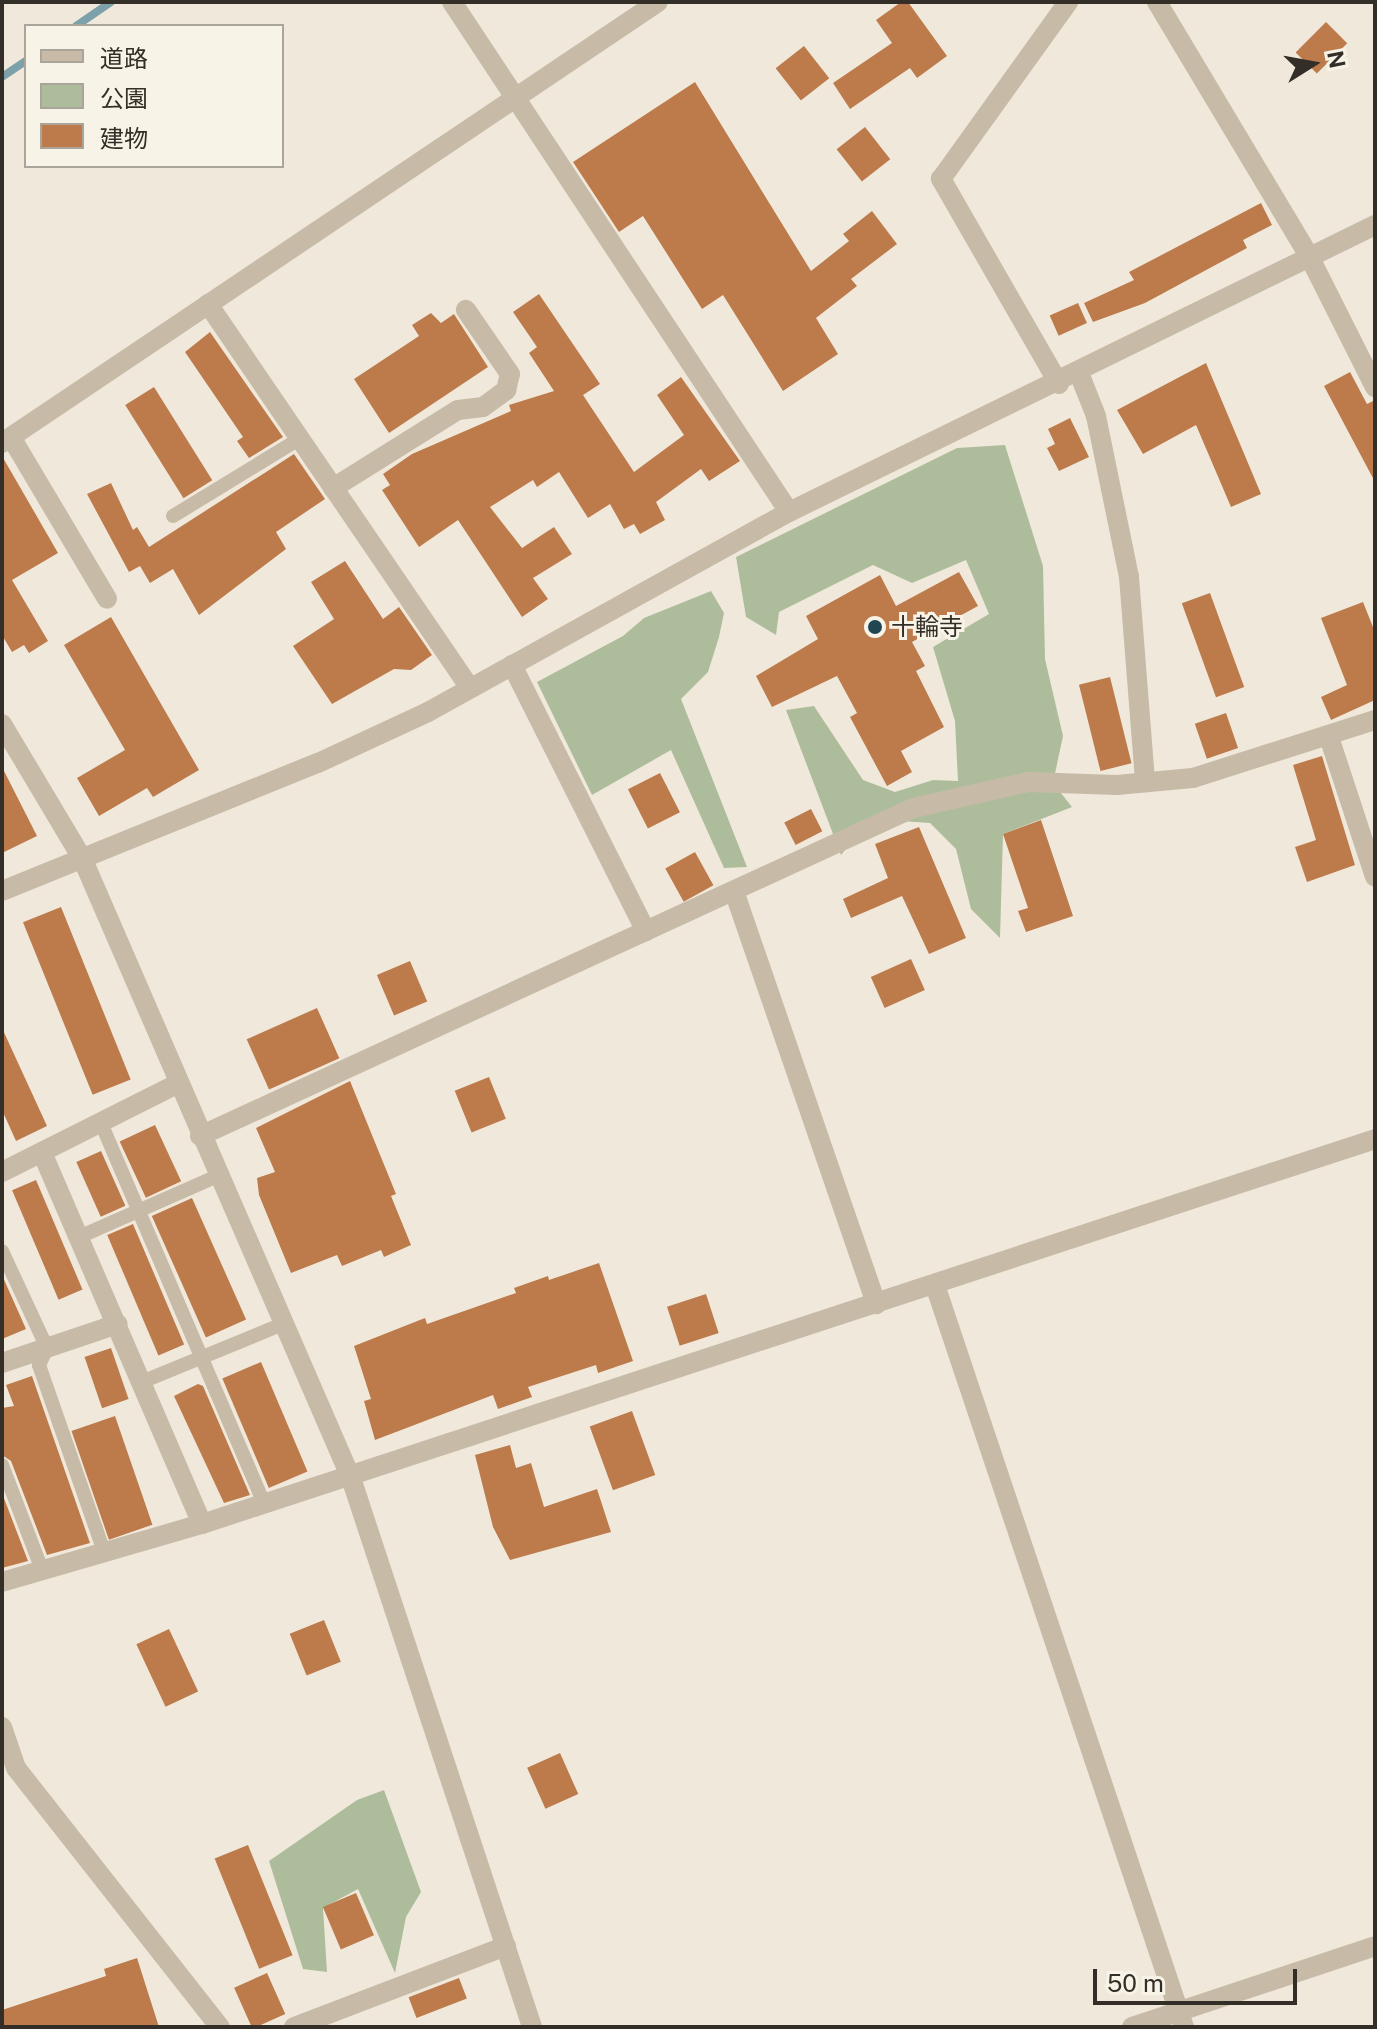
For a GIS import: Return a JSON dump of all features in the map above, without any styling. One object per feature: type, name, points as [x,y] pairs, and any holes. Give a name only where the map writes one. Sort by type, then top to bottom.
[{"type":"street","points":[[452,2],[518,97],[789,512]]},
{"type":"street","points":[[107,599],[6,440],[658,2]]},
{"type":"street","points":[[1059,384],[941,179],[1068,2]]},
{"type":"street","points":[[1157,2],[1309,256],[1375,387]]},
{"type":"street","points":[[2,891],[318,763],[470,688],[789,512],[1059,384],[1375,225]]},
{"type":"street","points":[[208,304],[470,688]]},
{"type":"street","points":[[333,488],[458,410],[483,407],[506,390],[510,374],[466,310]]},
{"type":"street","points":[[1079,373],[1096,416],[1129,577],[1145,782]]},
{"type":"street","points":[[512,665],[646,931]]},
{"type":"street","points":[[200,1136],[913,808],[971,792],[1028,782],[1145,782],[1193,778],[1375,720]]},
{"type":"street","points":[[2,724],[83,860],[177,1084],[351,1478],[532,2027]]},
{"type":"street","points":[[1329,737],[1375,877]]},
{"type":"street","points":[[734,891],[876,1304]]},
{"type":"street","points":[[2,1172],[177,1084]]},
{"type":"street","points":[[2,1582],[351,1478],[1375,1139]]},
{"type":"street","points":[[42,1152],[144,1381],[202,1524]]},
{"type":"street","points":[[935,1285],[1181,2019]]},
{"type":"street","points":[[2,1363],[118,1324]]},
{"type":"street","points":[[2,1727],[9,1773],[220,2027]]},
{"type":"street","points":[[294,2027],[506,1946]]},
{"type":"street","points":[[1132,2027],[1181,2019],[1375,1946]]},
{"type":"lane","points":[[173,516],[299,439]]},
{"type":"lane","points":[[101,1123],[265,1505]]},
{"type":"lane","points":[[79,1237],[217,1176]]},
{"type":"lane","points":[[2,1251],[47,1348],[39,1365],[104,1552]]},
{"type":"lane","points":[[144,1381],[283,1324]]},
{"type":"lane","points":[[2,1465],[42,1570]]},
{"type":"green space","points":[[1005,445],[1043,566],[1045,659],[1063,736],[1053,783],[1072,807],[1003,834],[1000,938],[971,909],[956,849],[930,823],[887,820],[858,834],[841,855],[786,710],[814,706],[863,780],[895,792],[933,780],[958,781],[955,721],[933,647],[989,614],[966,560],[912,583],[873,565],[779,612],[776,635],[746,617],[736,557],[957,448]]},
{"type":"green space","points":[[711,591],[724,613],[719,637],[708,672],[681,699],[747,867],[724,868],[671,750],[592,795],[537,682],[623,636],[644,618]]},
{"type":"green space","points":[[384,1790],[421,1892],[406,1917],[395,1973],[358,1889],[323,1908],[327,1972],[303,1969],[269,1861],[357,1800]]},
{"type":"building","points":[[901,2],[908,2],[947,56],[917,78],[910,68],[850,109],[833,83],[892,43],[876,20]]},
{"type":"building","points":[[1326,22],[1347,43],[1317,74],[1296,52]]},
{"type":"building","points":[[804,46],[829,78],[801,100],[776,68]]},
{"type":"building","points":[[695,82],[811,271],[849,241],[843,234],[872,211],[897,244],[851,279],[857,286],[816,318],[838,354],[783,391],[723,295],[702,309],[643,216],[619,232],[573,162]]},
{"type":"building","points":[[865,127],[890,159],[862,181],[837,149]]},
{"type":"building","points":[[1261,203],[1272,225],[1243,240],[1247,248],[1145,303],[1093,322],[1084,303],[1134,280],[1129,272]]},
{"type":"building","points":[[539,294],[600,384],[583,395],[634,472],[684,435],[657,395],[681,377],[740,461],[709,481],[701,469],[656,502],[665,520],[640,534],[634,524],[624,529],[610,504],[588,518],[559,472],[537,487],[533,480],[490,507],[522,548],[554,527],[572,554],[533,578],[548,599],[522,617],[458,520],[419,547],[382,490],[390,485],[383,474],[412,454],[511,411],[509,405],[554,391],[529,353],[537,347],[513,312]]},
{"type":"building","points":[[1078,303],[1087,323],[1059,336],[1050,316]]},
{"type":"building","points":[[431,313],[441,323],[454,314],[488,367],[389,433],[354,379],[419,336],[412,325]]},
{"type":"building","points":[[210,332],[283,437],[249,458],[237,441],[243,437],[185,352]]},
{"type":"building","points":[[1206,363],[1261,494],[1231,507],[1196,425],[1143,454],[1117,410]]},
{"type":"building","points":[[1350,372],[1367,404],[1375,400],[1375,482],[1324,386]]},
{"type":"building","points":[[154,387],[212,480],[183,498],[125,405]]},
{"type":"building","points":[[1070,418],[1089,457],[1059,471],[1047,448],[1055,444],[1048,429]]},
{"type":"building","points":[[294,454],[325,499],[276,532],[286,549],[199,615],[173,569],[150,583],[140,566],[129,572],[87,494],[111,483],[133,530],[137,527],[149,547]]},
{"type":"building","points":[[2,456],[58,553],[12,580],[48,641],[29,653],[24,645],[12,652],[2,635]]},
{"type":"building","points":[[345,561],[383,619],[399,607],[432,655],[411,670],[394,669],[332,704],[293,646],[334,619],[311,582]]},
{"type":"building","points":[[959,572],[978,606],[912,642],[925,666],[916,671],[944,727],[901,751],[912,772],[887,786],[850,717],[857,713],[837,676],[772,707],[756,676],[818,639],[806,616],[880,575],[896,606]]},
{"type":"building","points":[[1210,593],[1244,687],[1216,697],[1182,603]]},
{"type":"building","points":[[1363,602],[1375,632],[1375,700],[1331,720],[1321,697],[1347,685],[1321,618]]},
{"type":"building","points":[[111,617],[199,770],[153,797],[147,788],[99,816],[77,778],[125,750],[64,645]]},
{"type":"building","points":[[1110,677],[1132,763],[1100,771],[1079,685]]},
{"type":"building","points":[[1226,713],[1238,748],[1207,759],[1195,724]]},
{"type":"building","points":[[1322,756],[1355,865],[1307,882],[1295,847],[1316,840],[1293,765]]},
{"type":"building","points":[[2,767],[37,836],[2,853]]},
{"type":"building","points":[[660,773],[680,812],[648,829],[628,789]]},
{"type":"building","points":[[811,809],[822,831],[796,845],[784,823]]},
{"type":"building","points":[[1041,820],[1073,916],[1026,932],[1018,911],[1028,908],[1003,834]]},
{"type":"building","points":[[919,827],[966,938],[929,954],[902,896],[851,918],[843,899],[888,878],[875,844]]},
{"type":"building","points":[[695,852],[713,885],[684,902],[665,868]]},
{"type":"building","points":[[61,907],[131,1079],[93,1095],[23,922]]},
{"type":"building","points":[[911,959],[925,990],[885,1008],[871,977]]},
{"type":"building","points":[[410,961],[427,1002],[394,1016],[377,975]]},
{"type":"building","points":[[317,1008],[339,1058],[269,1090],[247,1039]]},
{"type":"building","points":[[2,1028],[47,1126],[16,1141],[2,1110]]},
{"type":"building","points":[[489,1077],[506,1119],[472,1133],[455,1091]]},
{"type":"building","points":[[350,1081],[396,1194],[391,1196],[411,1245],[384,1257],[381,1250],[342,1266],[337,1255],[291,1273],[259,1195],[257,1178],[275,1172],[256,1128]]},
{"type":"building","points":[[155,1125],[181,1181],[146,1198],[120,1141]]},
{"type":"building","points":[[101,1151],[125,1206],[101,1217],[76,1162]]},
{"type":"building","points":[[36,1180],[82,1290],[59,1300],[12,1190]]},
{"type":"building","points":[[192,1198],[246,1320],[206,1337],[152,1216]]},
{"type":"building","points":[[133,1224],[184,1345],[158,1356],[107,1235]]},
{"type":"building","points":[[599,1263],[633,1361],[598,1373],[596,1365],[528,1387],[532,1397],[498,1409],[493,1395],[375,1440],[364,1401],[371,1399],[354,1346],[425,1318],[427,1324],[516,1293],[514,1288],[548,1276],[549,1280]]},
{"type":"building","points":[[2,1275],[26,1329],[2,1339]]},
{"type":"building","points":[[706,1294],[719,1333],[680,1346],[667,1307]]},
{"type":"building","points":[[111,1348],[129,1399],[102,1408],[85,1357]]},
{"type":"building","points":[[261,1362],[307,1472],[269,1488],[222,1378]]},
{"type":"building","points":[[32,1376],[90,1543],[47,1555],[11,1461],[2,1455],[2,1408],[14,1406],[6,1385]]},
{"type":"building","points":[[198,1384],[203,1386],[250,1495],[224,1503],[174,1396]]},
{"type":"building","points":[[632,1411],[655,1475],[613,1490],[590,1426]]},
{"type":"building","points":[[115,1416],[152,1525],[109,1540],[72,1431]]},
{"type":"building","points":[[510,1445],[516,1468],[531,1463],[544,1507],[597,1489],[611,1532],[510,1560],[493,1527],[475,1455]]},
{"type":"building","points":[[2,1493],[28,1561],[2,1568]]},
{"type":"building","points":[[324,1620],[341,1662],[307,1676],[290,1634]]},
{"type":"building","points":[[169,1629],[198,1692],[166,1707],[136,1644]]},
{"type":"building","points":[[560,1753],[578,1794],[545,1809],[527,1768]]},
{"type":"building","points":[[248,1845],[293,1955],[259,1969],[215,1858]]},
{"type":"building","points":[[356,1893],[374,1935],[341,1949],[323,1907]]},
{"type":"building","points":[[137,1958],[159,2027],[2,2027],[2,2010],[106,1976],[104,1969]]},
{"type":"building","points":[[267,1973],[285,2014],[252,2027],[234,1988]]},
{"type":"building","points":[[459,1978],[467,1999],[416,2018],[409,1997]]},
{"type":"waterway","points":[[79,24],[111,2]]},
{"type":"waterway","points":[[2,77],[24,62]]},
{"type":"place","name":"十輪寺","points":[[875,627]]}]
